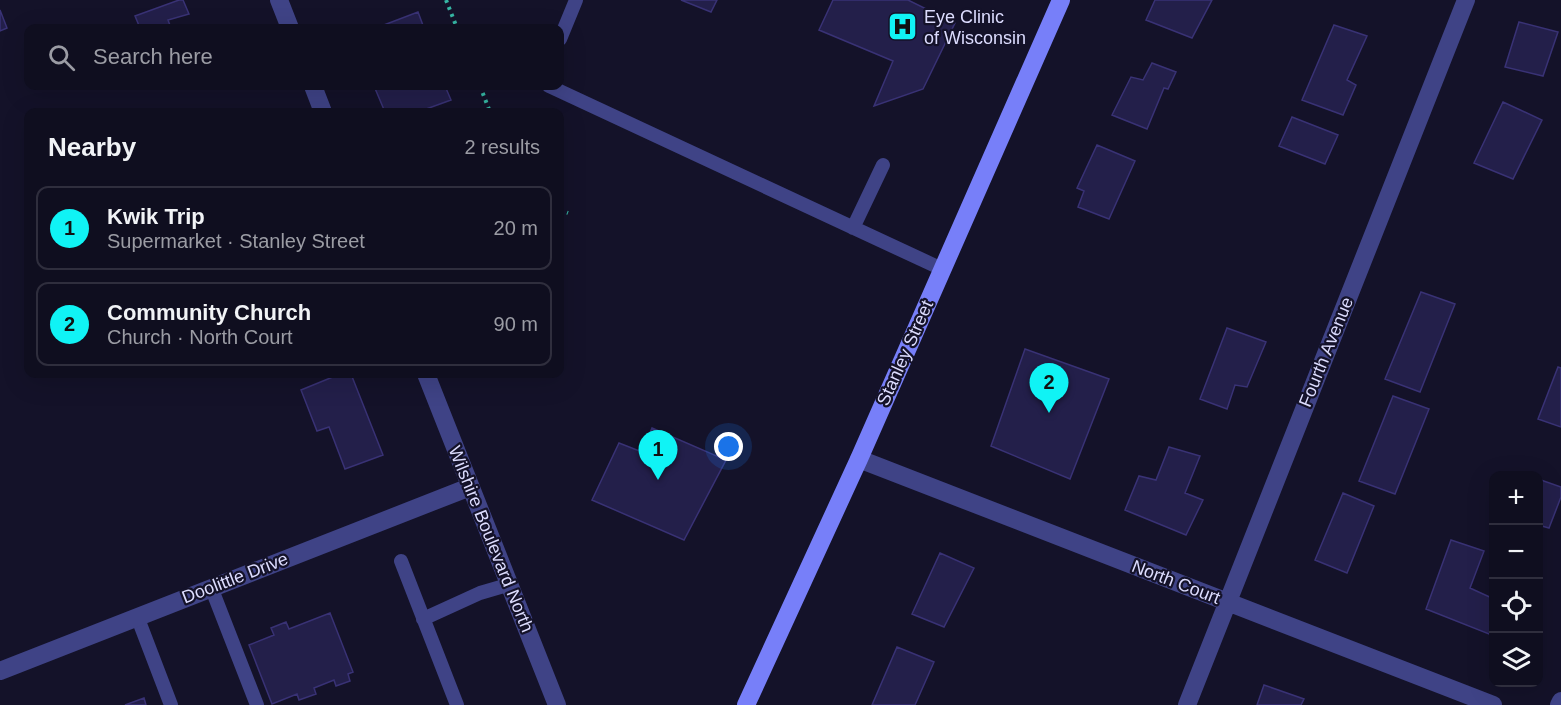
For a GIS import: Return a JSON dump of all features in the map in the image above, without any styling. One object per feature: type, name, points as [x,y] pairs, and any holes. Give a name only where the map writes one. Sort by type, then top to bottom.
[{"type":"street","points":[[279,0],[288,24]]},
{"type":"street","name":"Stanley Street","points":[[746,705],[859,459],[1061,0]]},
{"type":"street","name":"Fourth Avenue","points":[[1187,705],[1466,0]]},
{"type":"street","points":[[315,90],[321,108]]},
{"type":"street","name":"Wilshire Boulevard North","points":[[428,378],[511,584],[556,705]]},
{"type":"street","name":"North Court","points":[[859,459],[1493,705]]},
{"type":"street","name":"Doolittle Drive","points":[[0,670],[470,487]]},
{"type":"lane","points":[[564,29],[576,0]]},
{"type":"lane","points":[[558,90],[942,269]]},
{"type":"lane","points":[[853,228],[883,165]]},
{"type":"lane","points":[[401,561],[457,705]]},
{"type":"lane","points":[[423,620],[480,593],[511,584]]},
{"type":"lane","points":[[211,587],[257,705]]},
{"type":"lane","points":[[137,616],[171,705]]},
{"type":"path","points":[[446,0],[455,24]]},
{"type":"path","points":[[482,90],[488,108]]},
{"type":"path","points":[[564,212],[568,213]]},
{"type":"building","points":[[179,0],[183,0],[189,14],[168,20],[170,24],[138,24],[135,16]]},
{"type":"building","points":[[681,0],[717,0],[711,12]]},
{"type":"building","points":[[833,0],[908,0],[955,23],[923,89],[874,106],[893,61],[819,30]]},
{"type":"building","points":[[1155,0],[1212,0],[1192,38],[1146,20]]},
{"type":"building","points":[[0,10],[7,28],[0,31]]},
{"type":"building","points":[[418,12],[422,24],[386,24]]},
{"type":"building","points":[[1519,22],[1558,32],[1543,76],[1505,67]]},
{"type":"building","points":[[1334,25],[1367,36],[1347,80],[1356,85],[1343,115],[1302,100]]},
{"type":"building","points":[[1152,63],[1176,72],[1168,89],[1164,88],[1147,129],[1112,115],[1131,77],[1143,80]]},
{"type":"building","points":[[376,90],[447,90],[451,100],[429,108],[383,108]]},
{"type":"building","points":[[1503,102],[1542,120],[1513,179],[1474,163]]},
{"type":"building","points":[[1292,117],[1338,135],[1325,164],[1279,146]]},
{"type":"building","points":[[1097,145],[1135,161],[1109,219],[1078,207],[1084,191],[1077,188]]},
{"type":"building","points":[[1421,292],[1455,304],[1420,392],[1385,379]]},
{"type":"building","points":[[1227,328],[1266,342],[1247,387],[1235,385],[1227,409],[1200,399]]},
{"type":"building","points":[[1025,349],[1109,379],[1070,479],[991,446]]},
{"type":"building","points":[[1558,367],[1561,368],[1561,427],[1538,419]]},
{"type":"building","points":[[330,378],[353,378],[383,455],[345,469],[329,427],[317,431],[301,390]]},
{"type":"building","points":[[1393,396],[1429,409],[1395,494],[1359,481]]},
{"type":"building","points":[[652,428],[726,460],[684,540],[592,500],[619,443],[642,452]]},
{"type":"building","points":[[1169,447],[1200,456],[1185,493],[1203,500],[1186,535],[1125,510],[1139,476],[1156,480]]},
{"type":"building","points":[[1543,481],[1561,487],[1561,497],[1549,528],[1543,526]]},
{"type":"building","points":[[1343,493],[1374,506],[1347,573],[1315,560]]},
{"type":"building","points":[[1451,540],[1484,551],[1470,588],[1489,597],[1489,634],[1426,609]]},
{"type":"building","points":[[940,553],[974,568],[944,627],[912,614]]},
{"type":"building","points":[[330,613],[353,672],[348,674],[350,681],[336,686],[334,680],[314,688],[316,694],[299,700],[297,694],[272,704],[249,645],[274,635],[271,628],[286,622],[289,629]]},
{"type":"building","points":[[897,647],[934,662],[915,705],[872,705]]},
{"type":"building","points":[[1264,685],[1304,699],[1301,705],[1257,705]]},
{"type":"building","points":[[144,698],[146,705],[125,705]]},
{"type":"place","name":"Eye Clinic of Wisconsin","points":[[903,27]]},
{"type":"place","name":"Community Church","points":[[1049,413]]},
{"type":"place","name":"Kwik Trip","points":[[658,480]]}]
